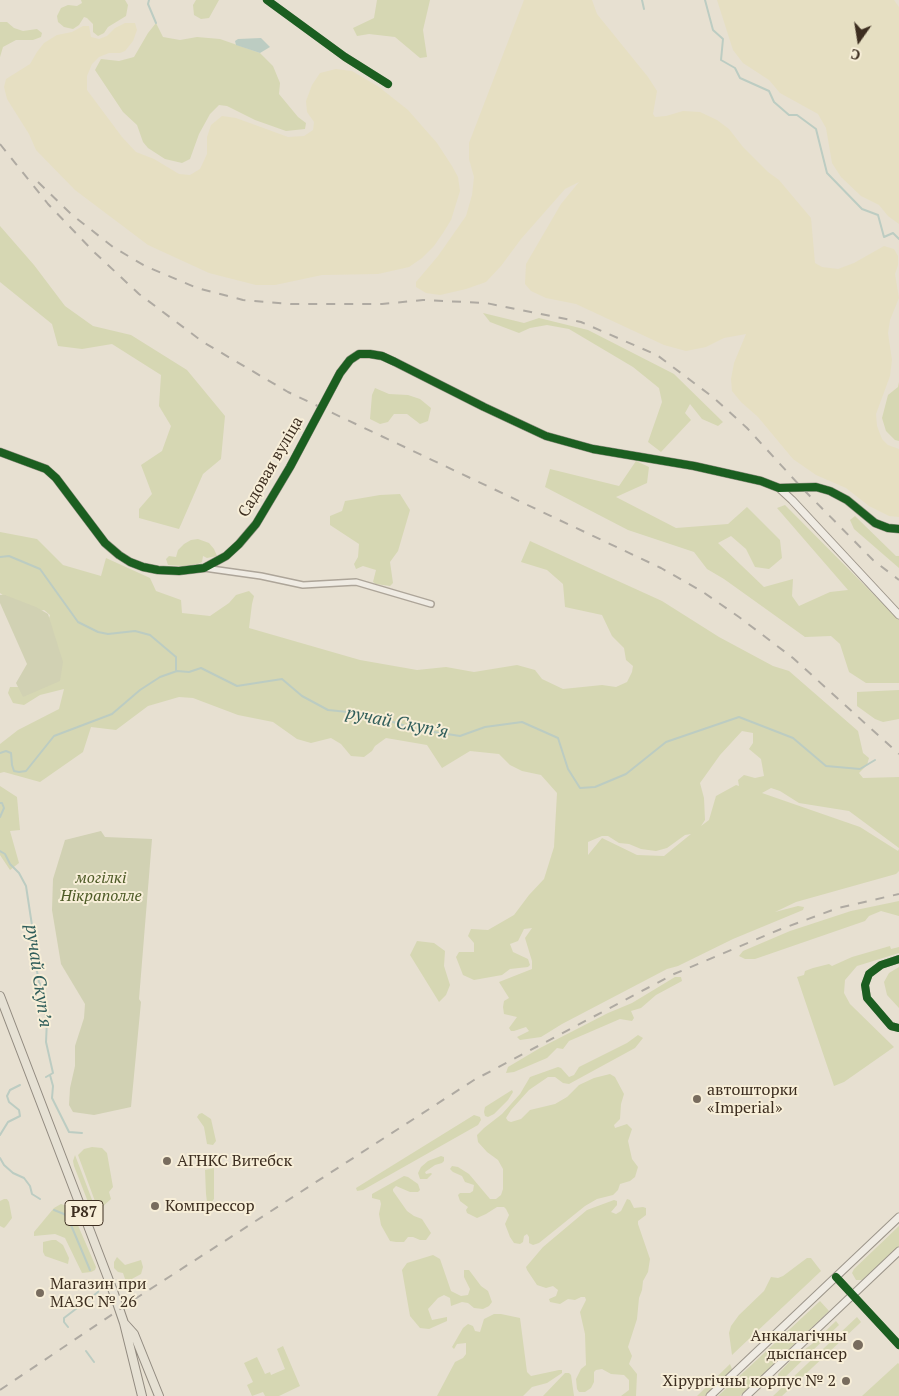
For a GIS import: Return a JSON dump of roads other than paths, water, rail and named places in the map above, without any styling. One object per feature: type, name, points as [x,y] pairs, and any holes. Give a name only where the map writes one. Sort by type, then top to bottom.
[{"type":"main road","name":"Р87","points":[[0,996],[124,1323],[159,1396]]},
{"type":"main road","name":"Р87","points":[[130,1335],[142,1396]]},
{"type":"street","points":[[267,0],[345,56],[388,84]]},
{"type":"street","name":"Садовая вуліца","points":[[204,568],[226,556],[256,524],[290,467],[340,373],[350,360],[359,354],[382,356],[546,436],[593,449],[694,466],[761,481],[778,488]]},
{"type":"street","name":"Садовая вуліца","points":[[0,452],[46,469],[66,490],[105,543],[130,562],[142,567],[179,571],[204,568],[261,576],[303,585],[356,582],[431,604]]},
{"type":"street","points":[[778,488],[816,488],[830,491],[848,500],[875,523],[888,528],[899,529]]},
{"type":"street","points":[[778,488],[792,500],[899,615]]},
{"type":"street","points":[[899,959],[881,965],[869,974],[865,985],[867,998],[892,1026],[899,1028]]},
{"type":"street","points":[[710,1396],[899,1218]]},
{"type":"street","points":[[746,1396],[899,1252]]},
{"type":"street","points":[[836,1277],[899,1345]]},
{"type":"waterway","points":[[149,0],[148,4],[156,23]]},
{"type":"waterway","points":[[642,0],[644,9]]},
{"type":"waterway","name":"ручай Скупʼя","points":[[705,0],[713,30],[723,39],[721,60],[735,68],[740,78],[769,91],[774,102],[789,115],[797,115],[816,129],[827,173],[862,209],[878,215],[884,237],[893,233],[899,239]]},
{"type":"waterway","points":[[0,557],[9,556],[40,569],[78,622],[98,632],[108,634],[135,631],[150,635],[176,657],[176,670]]},
{"type":"waterway","name":"ручай Скупʼя","points":[[0,753],[6,751],[11,753],[14,771],[26,771],[54,736],[112,714],[140,690],[160,677],[177,671],[189,672],[201,668],[237,686],[282,679],[302,696],[328,710],[368,714],[415,729],[460,736],[485,727],[522,722],[558,738],[568,769],[580,788],[595,787],[626,774],[666,742],[739,717],[793,738],[826,766],[860,769],[875,760]]},
{"type":"waterway","name":"ручай Скупʼя","points":[[0,803],[2,803],[4,808],[0,817]]},
{"type":"waterway","name":"ручай Скупʼя","points":[[0,851],[5,854],[26,886],[37,958],[36,966],[39,982],[45,993],[41,1000],[47,1020],[46,1042],[53,1073],[46,1077]]},
{"type":"waterway","points":[[50,1075],[53,1086],[52,1098],[69,1132],[82,1133]]},
{"type":"waterway","name":"ручай Скупʼя","points":[[0,1135],[8,1122],[20,1116],[19,1110],[9,1102],[7,1096],[10,1090],[20,1085]]},
{"type":"waterway","points":[[0,1158],[4,1165],[13,1173],[24,1178],[30,1186],[32,1194],[40,1199]]},
{"type":"waterway","points":[[54,1210],[68,1218],[90,1270]]},
{"type":"waterway","points":[[68,1327],[64,1322],[64,1318],[98,1292],[98,1286]]},
{"type":"waterway","points":[[86,1351],[94,1362]]},
{"type":"railway","points":[[0,144],[48,204],[94,252],[139,294],[203,342],[288,392],[661,568],[703,592],[793,658],[899,754]]},
{"type":"railway","points":[[38,182],[71,214],[113,247],[145,266],[197,288],[243,300],[291,304],[382,304],[423,300],[486,303],[581,322],[657,355],[714,398],[747,428],[802,488],[873,560],[899,580]]},
{"type":"railway","points":[[0,1390],[138,1297],[474,1080],[674,974],[781,929],[838,908],[899,894]]},
{"type":"place","name":"автошторки «Imperial»","points":[[697,1099]]},
{"type":"place","name":"АГНКС Витебск","points":[[167,1161]]},
{"type":"place","name":"Компрессор","points":[[155,1206]]},
{"type":"place","name":"Магазин при МАЗС № 26","points":[[40,1293]]},
{"type":"place","name":"Анкалагічны дыспансер","points":[[858,1345]]},
{"type":"place","name":"Хірургічны корпус № 2","points":[[846,1381]]},
{"type":"park label","name":"могілкі Нікраполле","points":[[101,887]]}]
